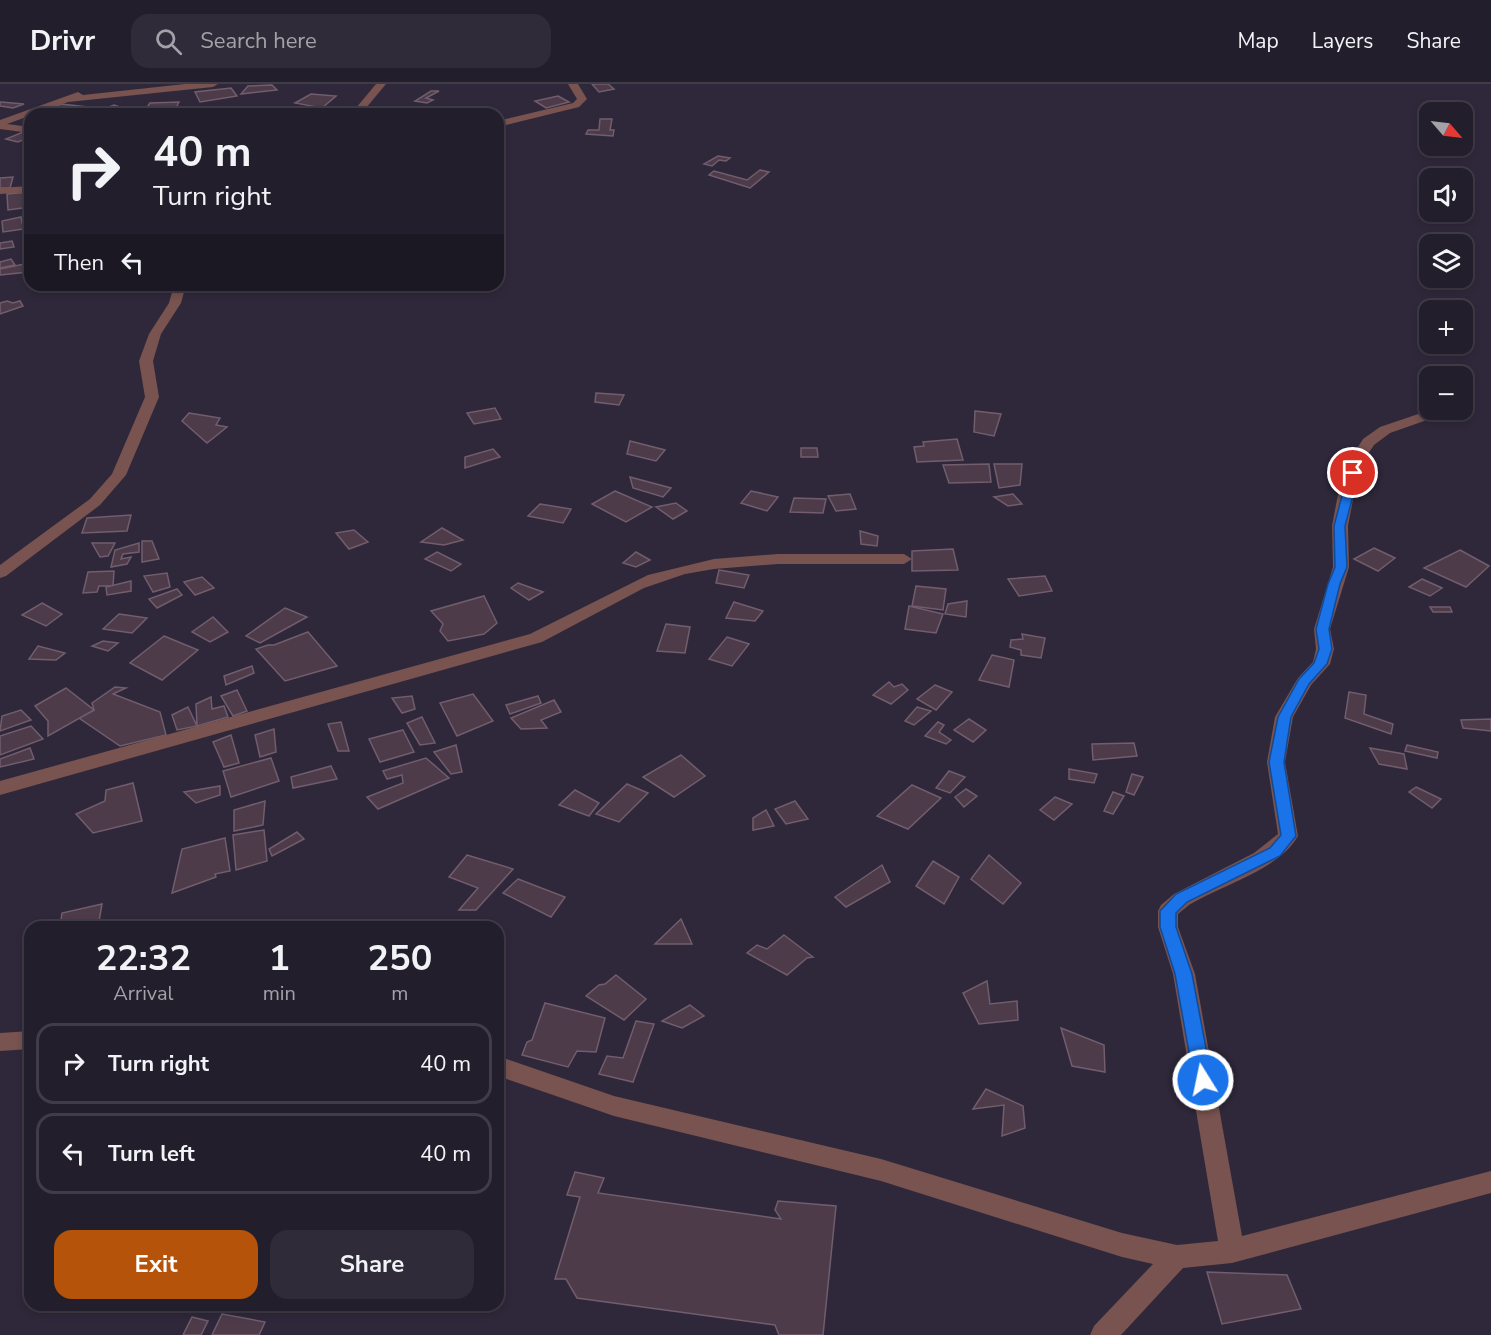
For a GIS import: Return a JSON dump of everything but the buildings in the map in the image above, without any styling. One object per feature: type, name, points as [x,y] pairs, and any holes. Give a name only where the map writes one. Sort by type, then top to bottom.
[{"type":"street","points":[[44,108],[107,84]]},
{"type":"street","points":[[68,99],[213,84]]},
{"type":"street","points":[[361,108],[381,84]]},
{"type":"street","points":[[504,123],[576,105],[582,99],[573,84]]},
{"type":"street","points":[[0,124],[24,115]]},
{"type":"street","points":[[0,124],[24,129]]},
{"type":"street","points":[[0,191],[24,189]]},
{"type":"street","points":[[0,573],[95,502],[119,475],[152,397],[146,361],[155,334],[175,303],[178,291]]},
{"type":"street","points":[[1232,1251],[1184,974],[1168,927],[1168,911],[1182,898],[1275,852],[1288,836],[1276,762],[1284,717],[1304,682],[1320,664],[1325,649],[1322,629],[1341,567],[1340,526],[1347,489],[1359,457],[1368,442],[1385,430],[1419,418]]},
{"type":"street","points":[[0,788],[536,638],[562,627],[623,592],[664,576],[714,563],[904,559]]},
{"type":"street","points":[[0,1042],[24,1040]]},
{"type":"street","points":[[504,1068],[614,1106],[881,1170],[1122,1245],[1177,1257],[1232,1251],[1491,1182]]},
{"type":"street","points":[[1103,1335],[1177,1257]]},
{"type":"route","points":[[1203,1080],[1184,974],[1168,927],[1168,911],[1182,898],[1275,852],[1288,836],[1288,824],[1276,762],[1284,717],[1304,682],[1320,664],[1325,649],[1322,629],[1341,567],[1340,526],[1347,489],[1353,473]]}]
